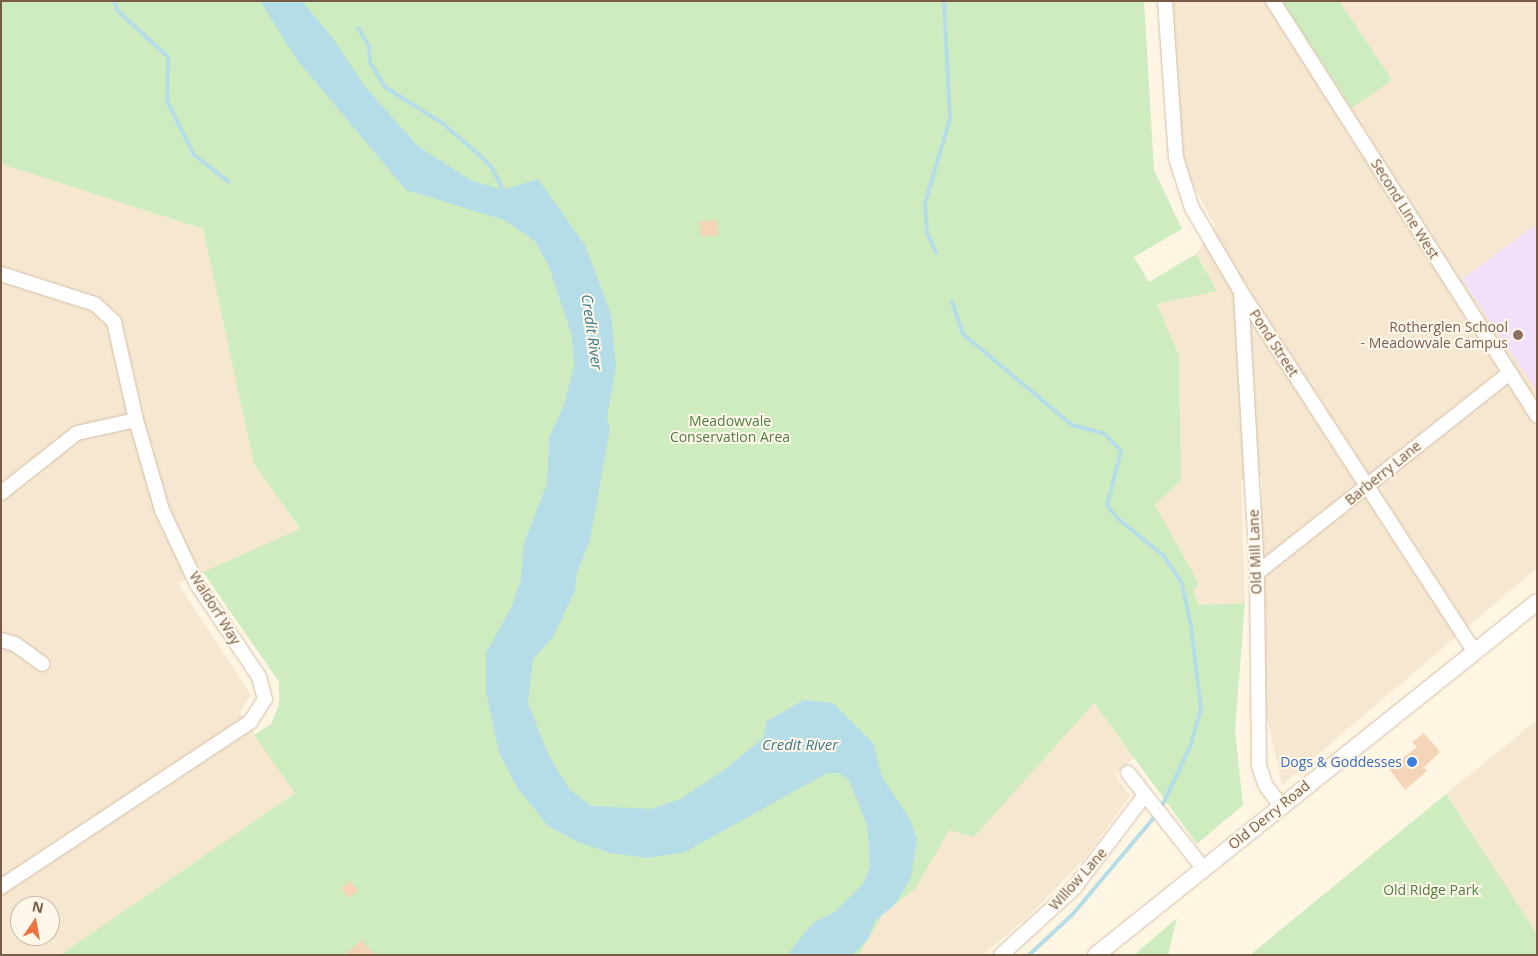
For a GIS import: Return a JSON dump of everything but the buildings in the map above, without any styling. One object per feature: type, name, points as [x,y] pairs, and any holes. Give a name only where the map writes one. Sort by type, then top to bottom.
[{"type":"street","name":"Pond Street","points":[[1165,1],[1176,158],[1192,208],[1241,292],[1474,651]]},
{"type":"street","name":"Second Line West","points":[[1272,1],[1537,416]]},
{"type":"street","name":"Waldorf Way","points":[[1,274],[95,304],[114,322],[136,420],[162,510],[196,584],[259,677],[265,699],[250,722],[1,888]]},
{"type":"street","name":"Old Mill Lane","points":[[1241,292],[1257,573],[1259,766],[1266,786],[1281,806]]},
{"type":"street","name":"Barberry Lane","points":[[1257,573],[1509,373]]},
{"type":"street","points":[[1,493],[77,433],[136,420]]},
{"type":"street","name":"Old Derry Road","points":[[1096,955],[1537,602]]},
{"type":"street","points":[[1,640],[15,644],[43,664]]},
{"type":"street","points":[[1128,773],[1203,868]]},
{"type":"street","name":"Willow Lane","points":[[1001,955],[1074,888],[1152,804]]},
{"type":"shaded area","points":[[1170,1],[1537,1],[1537,568],[1282,785],[1257,672],[1262,476],[1241,481],[1245,603],[1199,605],[1148,512],[1181,479],[1179,357],[1157,304],[1217,290],[1196,254],[1215,226],[1175,151]]},
{"type":"shaded area","points":[[1,164],[203,229],[254,464],[300,530],[178,583],[251,695],[240,712],[295,793],[60,955],[1,955]]},
{"type":"shaded area","name":"Rotherglen School - Meadowvale Campus","points":[[1537,224],[1537,391],[1462,279]]},
{"type":"shaded area","points":[[1089,697],[1134,758],[1115,775],[1130,796],[1085,858],[1030,915],[983,955],[859,955],[883,914],[916,888],[958,813]]},
{"type":"shaded area","points":[[1537,720],[1537,934],[1446,794]]},
{"type":"green space","name":"Meadowvale Conservation Area","points":[[1,1],[1144,1],[1154,170],[1182,229],[1134,257],[1149,282],[1196,254],[1217,291],[1157,304],[1179,356],[1181,480],[1155,505],[1199,584],[1193,591],[1199,605],[1245,603],[1235,730],[1243,805],[1197,844],[1094,703],[974,837],[949,830],[916,888],[883,914],[859,955],[60,955],[295,793],[254,735],[271,724],[279,705],[279,682],[203,572],[300,529],[254,464],[203,229],[1,164]]},
{"type":"green space","points":[[1282,1],[1339,1],[1392,80],[1352,108]]},
{"type":"green space","name":"Old Ridge Park","points":[[1446,794],[1537,934],[1537,955],[1250,955]]},
{"type":"green space","points":[[1177,918],[1168,955],[1134,955]]},
{"type":"water","name":"Credit River","points":[[260,1],[302,1],[332,37],[366,88],[418,146],[472,181],[503,190],[538,179],[585,245],[611,314],[616,367],[607,418],[610,429],[590,540],[577,573],[575,591],[553,637],[533,659],[528,703],[548,754],[570,790],[592,806],[651,809],[680,799],[724,770],[763,738],[767,721],[804,700],[833,703],[874,744],[882,777],[910,819],[917,840],[911,877],[896,903],[875,921],[868,939],[853,955],[787,955],[813,923],[836,911],[864,883],[870,866],[867,825],[849,780],[839,773],[827,773],[685,852],[647,858],[610,853],[576,841],[548,826],[516,786],[499,752],[486,692],[486,653],[512,606],[521,579],[524,543],[547,484],[549,438],[564,405],[574,366],[572,336],[549,267],[535,241],[504,220],[406,190],[297,60]]},
{"type":"waterway","points":[[114,1],[118,11],[168,57],[167,101],[194,155],[229,182]]},
{"type":"waterway","points":[[936,253],[927,232],[925,203],[950,119],[944,1]]},
{"type":"waterway","points":[[358,28],[369,46],[370,62],[385,87],[442,123],[478,154],[491,166],[503,190]]},
{"type":"waterway","points":[[952,302],[963,334],[1072,425],[1105,434],[1121,451],[1107,505],[1116,517],[1164,556],[1182,584],[1191,626],[1201,709],[1191,745],[1161,808]]},
{"type":"waterway","points":[[1029,955],[1072,915],[1157,814]]},
{"type":"place","name":"Rotherglen School - Meadowvale Campus","points":[[1518,335]]},
{"type":"place","name":"Dogs & Goddesses","points":[[1412,762]]}]
